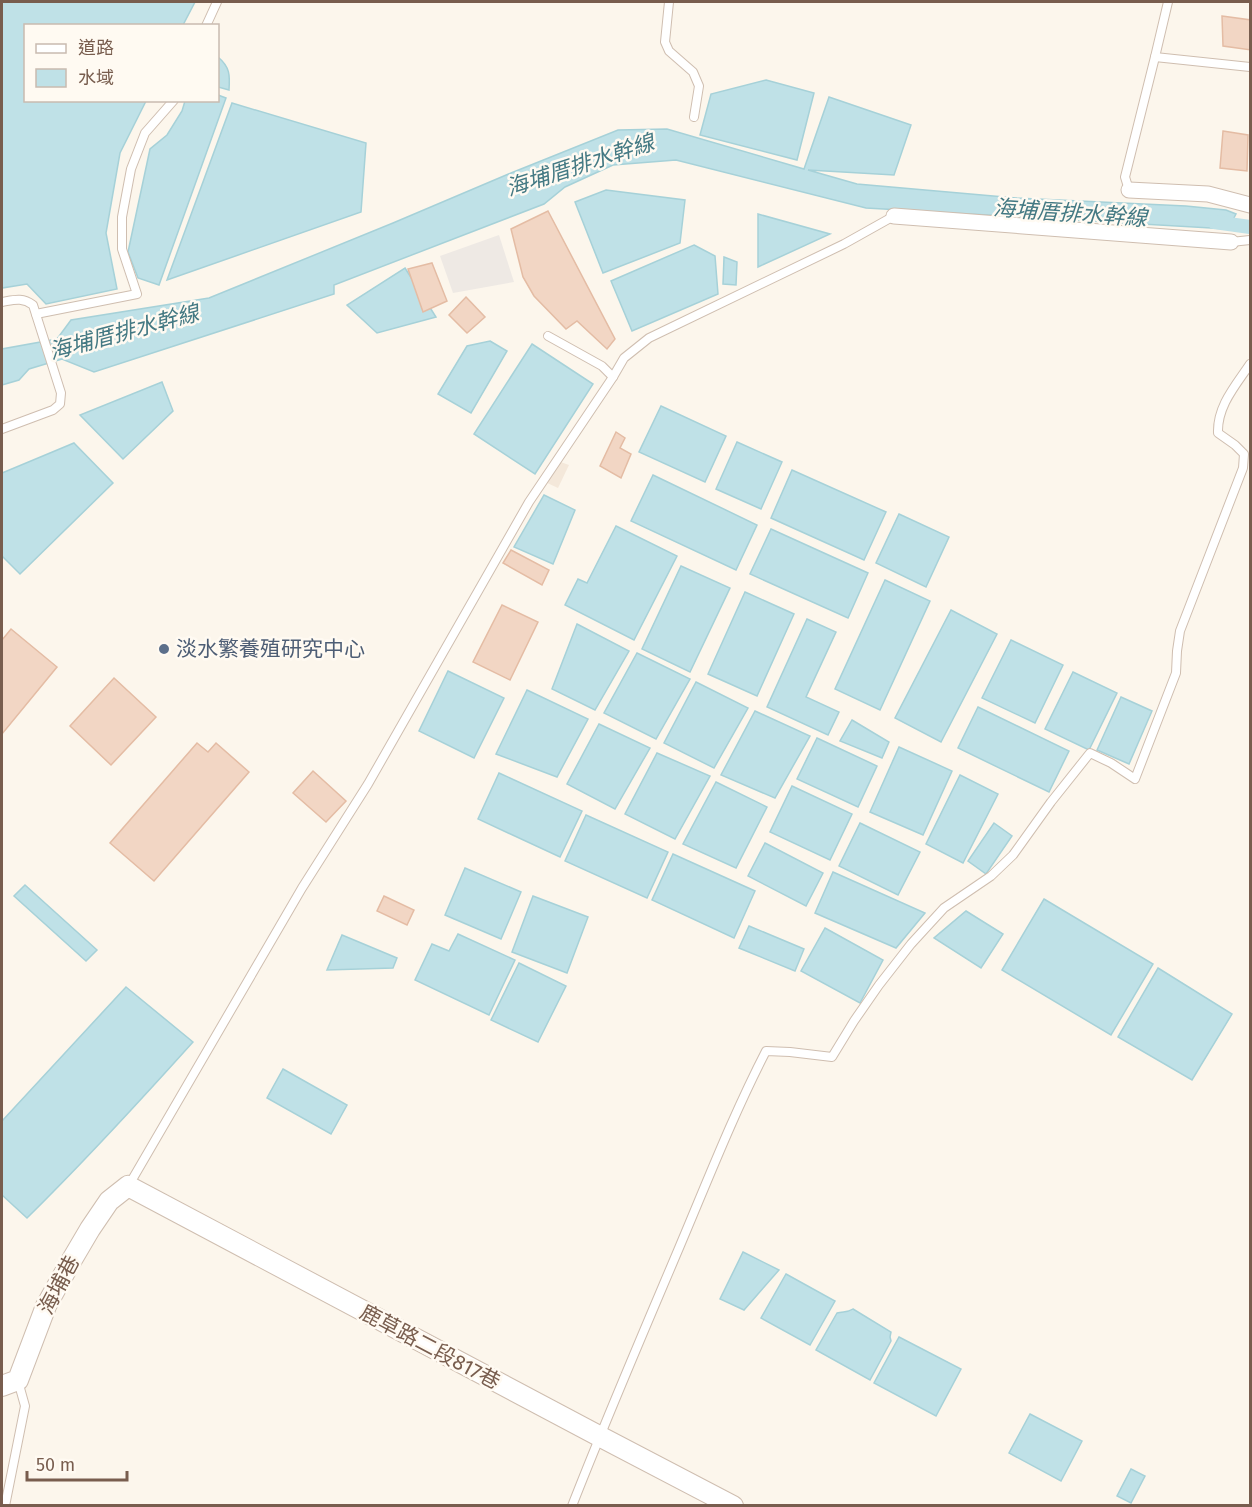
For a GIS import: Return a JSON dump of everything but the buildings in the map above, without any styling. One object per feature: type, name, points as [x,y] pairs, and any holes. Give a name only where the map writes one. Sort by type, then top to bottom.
[{"type":"street","points":[[1129,190],[1208,194],[1251,205]]},
{"type":"street","points":[[894,216],[1230,242]]},
{"type":"street","name":"鹿草路二段817巷","points":[[128,1186],[733,1506]]},
{"type":"street","name":"海埔巷","points":[[10,1383],[46,1306],[90,1229],[109,1201],[128,1186]]},
{"type":"lane","points":[[207,24],[216,2]]},
{"type":"lane","points":[[669,2],[665,42],[669,51],[693,72],[699,86],[694,117]]},
{"type":"lane","points":[[1129,190],[1125,177],[1168,2]]},
{"type":"lane","points":[[1155,57],[1251,67]]},
{"type":"lane","points":[[36,314],[136,294],[122,249],[122,217],[131,169],[145,133],[172,102]]},
{"type":"lane","points":[[128,1186],[302,888],[368,784],[529,502],[624,358],[649,338],[844,244],[894,216]]},
{"type":"lane","points":[[1230,242],[1251,240]]},
{"type":"lane","points":[[2,302],[19,299],[33,304],[61,393],[60,404],[53,410],[2,429]]},
{"type":"lane","points":[[548,336],[602,366],[613,377]]},
{"type":"lane","points":[[572,1506],[599,1436],[746,1089],[766,1051],[832,1057],[879,985],[911,944],[944,908],[991,876],[1013,855],[1090,753],[1111,763],[1135,779],[1176,673],[1180,631],[1243,468],[1244,454],[1218,433],[1217,421],[1227,398],[1251,364]]},
{"type":"lane","points":[[5,1506],[25,1406],[10,1383]]},
{"type":"shaded area","points":[[499,235],[514,282],[453,293],[440,256]]},
{"type":"shaded area","points":[[555,460],[569,465],[558,488],[543,481]]},
{"type":"water","points":[[2,2],[195,2],[184,24],[24,24],[24,102],[146,102],[120,153],[106,233],[117,289],[46,304],[27,284],[2,288]]},
{"type":"water","points":[[219,58],[225,64],[228,72],[229,90],[219,87]]},
{"type":"water","points":[[766,80],[814,93],[797,160],[700,135],[711,94]]},
{"type":"water","points":[[219,95],[226,98],[159,285],[138,278],[128,252],[150,149],[167,135],[182,111],[185,102],[219,102]]},
{"type":"water","points":[[829,97],[911,125],[894,175],[808,170],[857,184],[1016,198],[1186,206],[1226,210],[1236,214],[1228,229],[866,208],[676,160],[613,165],[565,187],[544,204],[334,285],[334,294],[94,372],[62,359],[29,369],[19,380],[2,385],[2,349],[57,339],[71,320],[209,298],[618,130],[667,129],[804,169]]},
{"type":"water","points":[[232,103],[366,143],[361,212],[167,280]]},
{"type":"water","points":[[606,190],[685,200],[680,243],[603,273],[575,202]]},
{"type":"water","points":[[758,214],[830,234],[758,267]]},
{"type":"water","points":[[694,245],[715,256],[718,294],[632,331],[611,281]]},
{"type":"water","points":[[724,257],[737,262],[736,285],[723,284]]},
{"type":"water","points":[[405,268],[436,317],[377,333],[347,305]]},
{"type":"water","points":[[490,341],[507,351],[471,413],[438,394],[467,346]]},
{"type":"water","points":[[532,344],[593,384],[535,474],[474,434]]},
{"type":"water","points":[[162,382],[173,411],[123,459],[80,415]]},
{"type":"water","points":[[661,406],[726,436],[705,482],[639,452]]},
{"type":"water","points":[[737,442],[782,462],[761,509],[716,489]]},
{"type":"water","points":[[74,443],[113,483],[20,574],[2,556],[2,473]]},
{"type":"water","points":[[792,470],[886,512],[864,560],[771,518]]},
{"type":"water","points":[[653,475],[757,525],[736,570],[631,521]]},
{"type":"water","points":[[544,495],[575,510],[553,564],[514,547]]},
{"type":"water","points":[[899,514],[949,537],[926,587],[876,563]]},
{"type":"water","points":[[616,526],[677,556],[634,640],[565,605],[578,579],[587,583]]},
{"type":"water","points":[[771,529],[868,573],[848,618],[750,574]]},
{"type":"water","points":[[681,566],[730,588],[690,672],[642,649]]},
{"type":"water","points":[[885,580],[930,601],[880,710],[835,689]]},
{"type":"water","points":[[745,592],[794,614],[757,696],[708,674]]},
{"type":"water","points":[[951,610],[997,634],[941,742],[895,718]]},
{"type":"water","points":[[807,619],[836,632],[806,697],[839,712],[828,735],[767,707]]},
{"type":"water","points":[[577,624],[629,651],[595,710],[552,689]]},
{"type":"water","points":[[1011,640],[1063,665],[1035,723],[982,698]]},
{"type":"water","points":[[637,653],[690,679],[656,739],[604,713]]},
{"type":"water","points":[[448,671],[504,698],[474,758],[419,731]]},
{"type":"water","points":[[1073,672],[1117,693],[1089,750],[1045,729]]},
{"type":"water","points":[[696,682],[748,708],[714,768],[664,743]]},
{"type":"water","points":[[527,690],[588,719],[557,777],[496,754]]},
{"type":"water","points":[[1121,697],[1152,711],[1129,764],[1097,750]]},
{"type":"water","points":[[978,707],[1069,751],[1049,792],[958,748]]},
{"type":"water","points":[[755,711],[810,736],[775,798],[721,775]]},
{"type":"water","points":[[852,720],[889,742],[882,758],[840,741]]},
{"type":"water","points":[[599,724],[650,748],[615,809],[567,784]]},
{"type":"water","points":[[817,738],[877,766],[858,807],[797,779]]},
{"type":"water","points":[[899,747],[952,771],[923,835],[870,812]]},
{"type":"water","points":[[657,753],[710,776],[675,839],[625,814]]},
{"type":"water","points":[[499,773],[582,811],[560,857],[478,819]]},
{"type":"water","points":[[960,775],[998,794],[963,863],[926,844]]},
{"type":"water","points":[[716,782],[767,807],[736,868],[683,844]]},
{"type":"water","points":[[792,786],[852,814],[830,860],[770,832]]},
{"type":"water","points":[[586,815],[668,852],[647,898],[565,861]]},
{"type":"water","points":[[860,823],[920,852],[898,895],[839,866]]},
{"type":"water","points":[[994,823],[1012,836],[986,874],[968,861]]},
{"type":"water","points":[[765,843],[823,873],[806,906],[748,876]]},
{"type":"water","points":[[673,854],[755,891],[734,938],[652,900]]},
{"type":"water","points":[[465,868],[521,892],[501,939],[445,915]]},
{"type":"water","points":[[833,872],[925,913],[896,948],[815,913]]},
{"type":"water","points":[[25,885],[97,950],[86,961],[14,896]]},
{"type":"water","points":[[533,896],[588,917],[567,973],[512,952]]},
{"type":"water","points":[[1044,899],[1153,964],[1111,1035],[1002,970]]},
{"type":"water","points":[[966,911],[1003,934],[981,968],[934,938]]},
{"type":"water","points":[[749,926],[804,949],[795,971],[739,948]]},
{"type":"water","points":[[825,928],[883,960],[860,1003],[801,971]]},
{"type":"water","points":[[458,934],[515,960],[489,1015],[415,980],[432,944],[449,951]]},
{"type":"water","points":[[342,935],[397,958],[393,968],[327,970]]},
{"type":"water","points":[[519,963],[566,986],[538,1042],[491,1020]]},
{"type":"water","points":[[1158,968],[1232,1014],[1192,1080],[1118,1037]]},
{"type":"water","points":[[126,987],[193,1042],[112,1131],[27,1218],[2,1195],[2,1121]]},
{"type":"water","points":[[283,1069],[347,1105],[331,1134],[267,1098]]},
{"type":"water","points":[[743,1252],[779,1270],[744,1310],[720,1299]]},
{"type":"water","points":[[786,1274],[835,1301],[810,1345],[761,1318]]},
{"type":"water","points":[[853,1309],[891,1332],[891,1341],[870,1380],[816,1350],[837,1313]]},
{"type":"water","points":[[899,1337],[961,1369],[936,1416],[874,1383]]},
{"type":"water","points":[[1030,1414],[1082,1441],[1061,1481],[1009,1453]]},
{"type":"water","points":[[1131,1469],[1145,1476],[1131,1503],[1117,1496]]},
{"type":"waterway","name":"海埔厝排水幹線","points":[[1214,222],[1250,227]]},
{"type":"place","name":"淡水繁養殖研究中心","points":[[164,649]]}]
